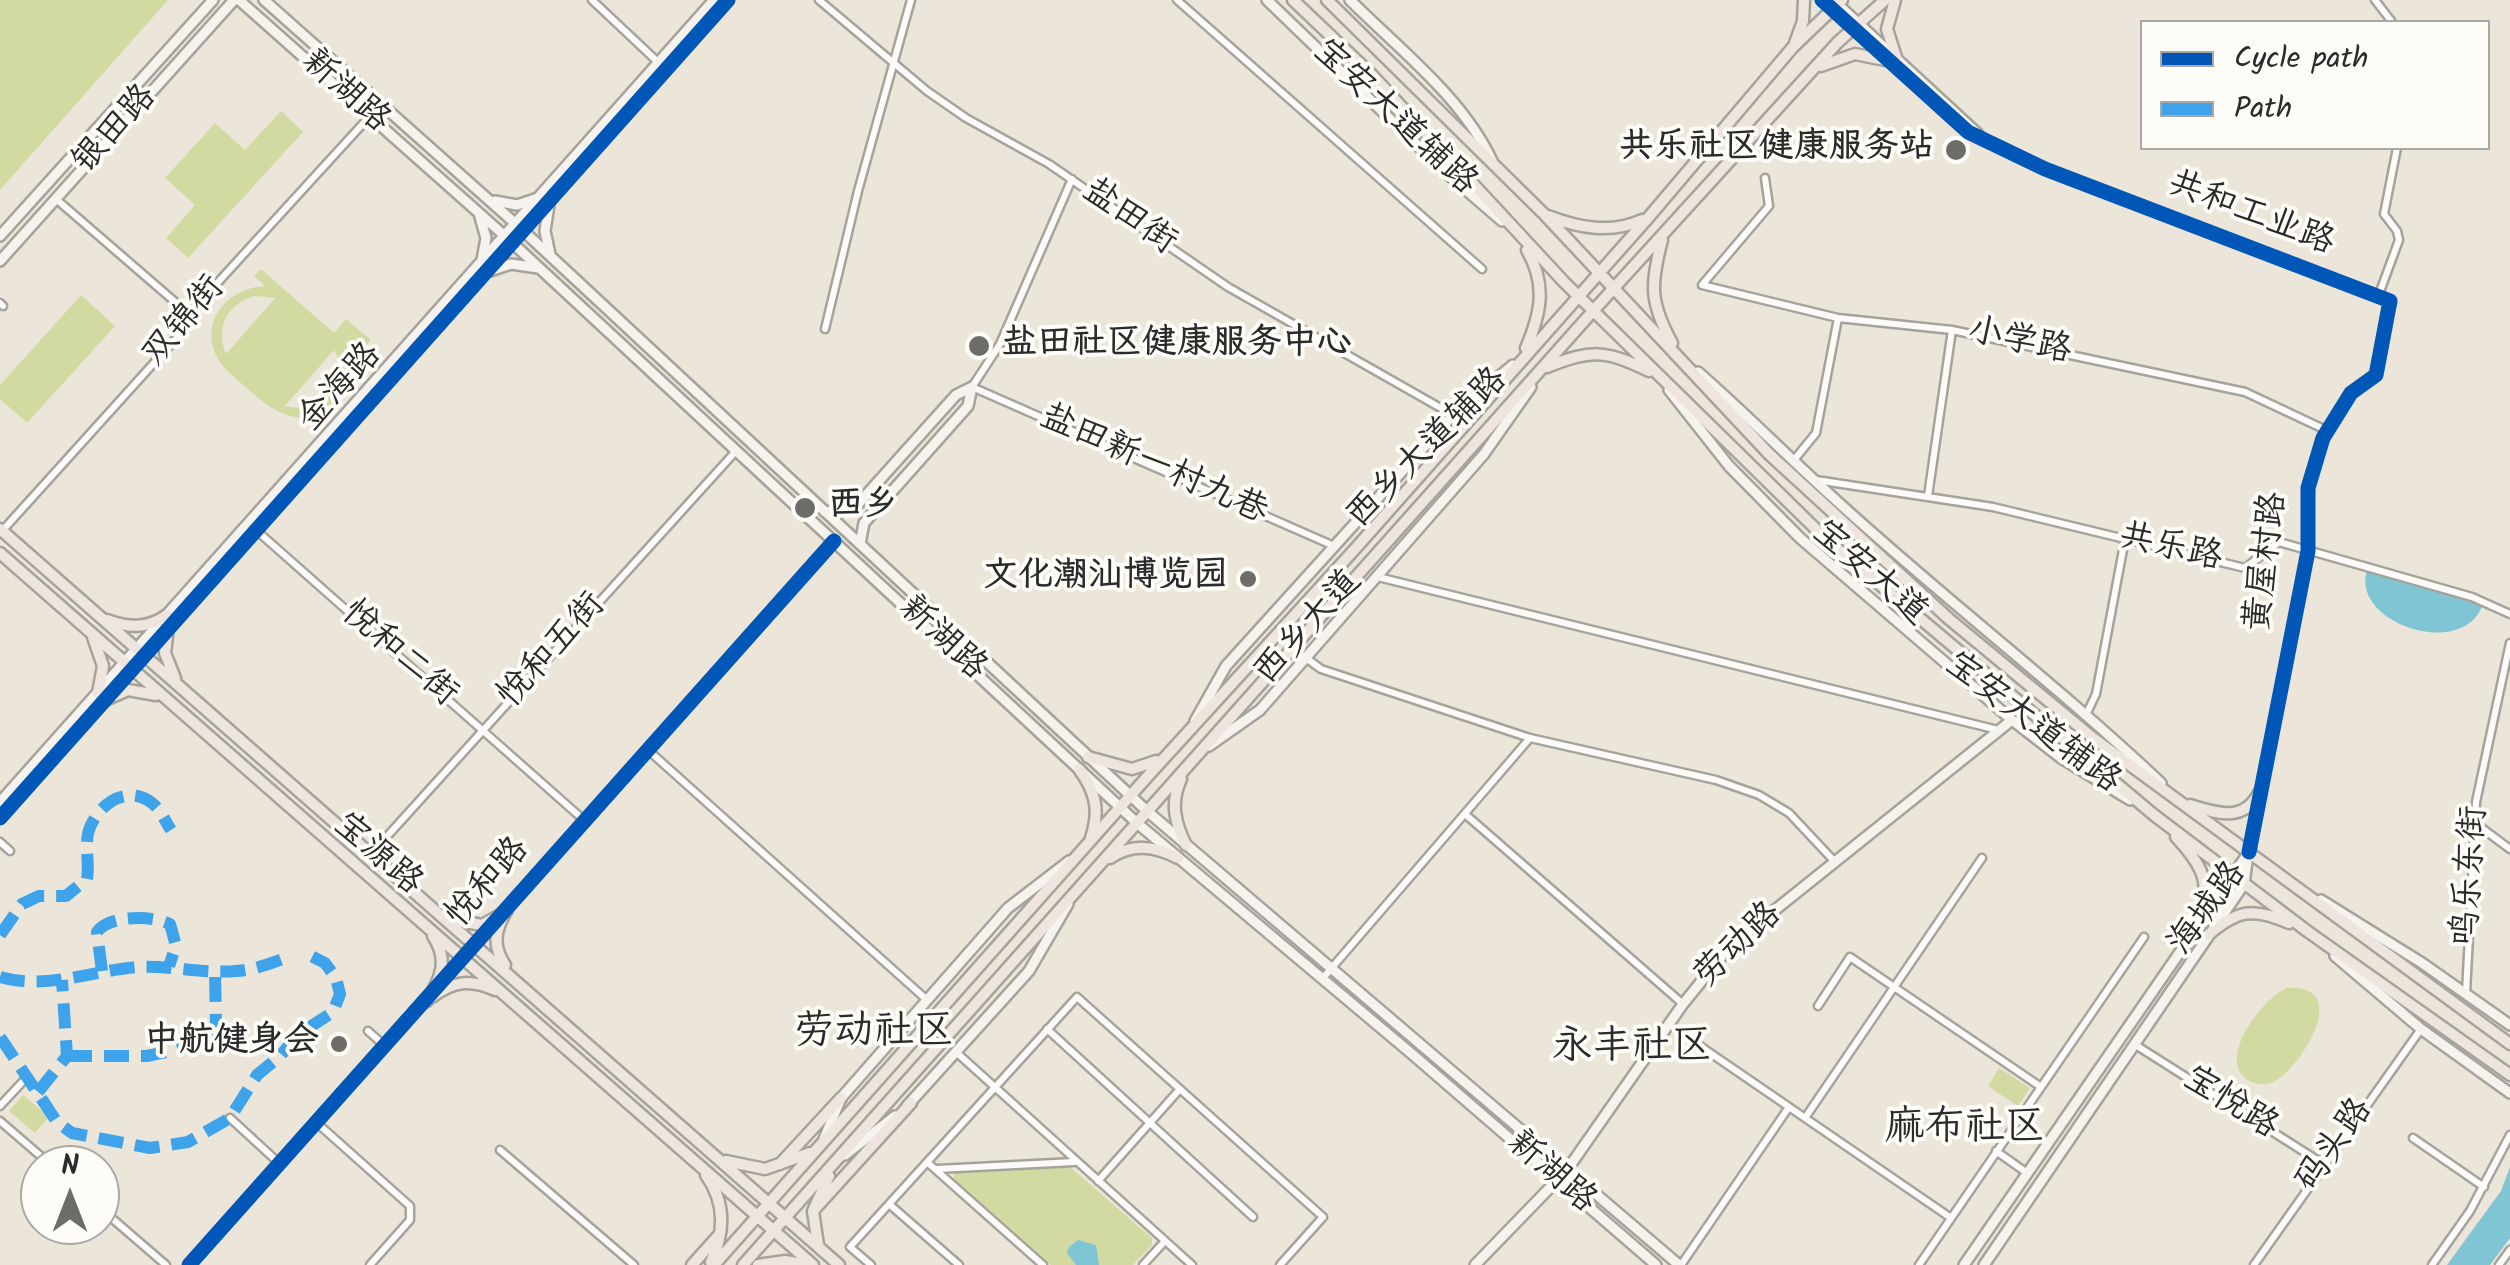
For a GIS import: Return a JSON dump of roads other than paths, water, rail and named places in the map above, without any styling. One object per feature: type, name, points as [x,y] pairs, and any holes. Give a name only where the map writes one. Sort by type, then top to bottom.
[{"type":"main road","name":"银田路","points":[[0,236],[213,0]]},
{"type":"main road","name":"银田路","points":[[0,261],[237,0]]},
{"type":"main road","name":"新湖路","points":[[237,0],[540,268],[1136,823],[1656,1265]]},
{"type":"main road","name":"新湖路","points":[[264,0],[551,256],[1130,796],[1680,1265]]},
{"type":"main road","name":"金海路","points":[[141,652],[167,615],[547,198],[714,0]]},
{"type":"main road","name":"金海路","points":[[662,66],[728,0]]},
{"type":"main road","name":"宝安大道辅路","points":[[1267,0],[1443,170],[1519,237]]},
{"type":"main road","name":"宝安大道","points":[[1293,0],[1372,75],[1519,237],[1828,541],[2154,815],[2307,931],[2510,1075]]},
{"type":"main road","name":"宝安大道","points":[[1327,0],[1545,216],[1770,456],[1935,606],[2093,738],[2510,1044]]},
{"type":"main road","name":"宝安大道辅路","points":[[1350,0],[1450,100],[1471,125],[1493,164]]},
{"type":"main road","points":[[1793,47],[1803,21],[1804,0]]},
{"type":"main road","name":"共和工业路","points":[[1822,0],[1836,3],[1856,26],[1980,136],[2045,169],[2390,301]]},
{"type":"main road","name":"西乡大道","points":[[744,1265],[1593,311],[1812,71],[1885,0]]},
{"type":"main road","points":[[1812,71],[1829,61],[1855,54],[1893,59],[1887,29],[1894,0]]},
{"type":"main road","name":"西乡大道","points":[[712,1265],[1836,3]]},
{"type":"main road","points":[[488,199],[517,205],[547,198],[544,231],[551,256]]},
{"type":"main road","points":[[476,210],[486,238],[483,269],[511,264],[540,268]]},
{"type":"main road","points":[[1545,216],[1601,229],[1626,227],[1648,218]]},
{"type":"main road","points":[[1664,234],[1654,273],[1654,304],[1680,357]]},
{"type":"main road","points":[[1519,237],[1532,257],[1541,293],[1538,318],[1523,357]]},
{"type":"main road","name":"金海路","points":[[0,818],[129,665],[168,628],[256,530],[483,269]]},
{"type":"main road","points":[[1542,369],[1580,354],[1603,352],[1659,376]]},
{"type":"main road","name":"西乡大道辅路","points":[[1188,732],[1226,666],[1453,416],[1523,357]]},
{"type":"main road","name":"宝安大道辅路","points":[[1680,357],[1814,480],[2181,801]]},
{"type":"main road","name":"西乡大道辅路","points":[[1198,753],[1260,710],[1484,454],[1542,369]]},
{"type":"main road","name":"宝安大道辅路","points":[[1659,376],[1716,451],[1800,538],[2012,720],[2061,758],[2154,815]]},
{"type":"main road","points":[[826,512],[846,510],[860,503],[956,395],[972,387]]},
{"type":"main road","points":[[860,544],[864,523],[968,406],[972,387]]},
{"type":"main road","name":"宝源路","points":[[1,530],[839,1265]]},
{"type":"main road","name":"悦和路","points":[[189,1265],[834,541]]},
{"type":"main road","name":"宝源路","points":[[0,553],[510,997],[810,1265]]},
{"type":"main road","points":[[102,618],[138,627],[158,622],[167,615]]},
{"type":"main road","points":[[86,628],[101,657],[102,696],[137,690],[160,696],[175,706]]},
{"type":"main road","points":[[168,628],[164,642],[166,658],[181,688]]},
{"type":"main road","name":"金海路","points":[[0,802],[102,696]]},
{"type":"main road","name":"劳动路","points":[[1475,1265],[1567,1170],[1684,1004],[1730,946],[2012,720]]},
{"type":"main road","points":[[1088,757],[1132,770],[1170,753]]},
{"type":"main road","points":[[1186,845],[1176,823],[1174,804],[1188,764]]},
{"type":"main road","points":[[778,1166],[1008,908],[1086,846],[1097,806],[1080,769]]},
{"type":"main road","points":[[2181,801],[2221,814],[2239,814],[2259,793]]},
{"type":"main road","points":[[2154,815],[2193,858],[2204,877],[2205,903],[2194,928]]},
{"type":"main road","points":[[1100,864],[1121,850],[1139,847],[1156,848],[1178,858]]},
{"type":"main road","name":"海城路","points":[[1964,1265],[2248,852]]},
{"type":"main road","name":"海城路","points":[[1984,1265],[2244,884],[2248,852]]},
{"type":"main road","points":[[2278,873],[2510,1025]]},
{"type":"main road","points":[[813,1211],[1029,970],[1076,891]]},
{"type":"main road","points":[[438,911],[473,925],[490,922],[507,910]]},
{"type":"main road","points":[[507,910],[497,930],[496,948],[526,988]]},
{"type":"main road","points":[[2208,935],[2230,918],[2246,913],[2280,919],[2307,931],[2421,1029],[2510,1092]]},
{"type":"main road","points":[[419,920],[439,945],[443,962],[428,1001]]},
{"type":"main road","points":[[428,1001],[462,982],[510,997]]},
{"type":"main road","points":[[707,1148],[738,1166],[778,1166],[820,1148],[841,1098]]},
{"type":"main road","points":[[818,1246],[813,1211],[838,1160],[911,1103]]},
{"type":"main road","points":[[697,1162],[718,1196],[722,1232],[712,1265]]},
{"type":"main road","points":[[692,1265],[722,1232]]},
{"type":"main road","points":[[758,1265],[810,1265]]},
{"type":"street","points":[[592,0],[662,66]]},
{"type":"street","name":"盐田街","points":[[819,0],[966,118],[1072,179],[1228,287],[1453,416]]},
{"type":"street","points":[[825,330],[911,0]]},
{"type":"street","points":[[1176,0],[1482,269]]},
{"type":"street","points":[[2374,0],[2390,20]]},
{"type":"street","name":"双锦街","points":[[1,530],[190,323],[190,314],[370,116]]},
{"type":"street","points":[[2378,297],[2399,240],[2384,214],[2397,150]]},
{"type":"street","name":"小学路","points":[[1765,178],[1769,206],[1702,285],[1838,318],[1952,330],[2245,392],[2328,431]]},
{"type":"street","points":[[972,387],[1000,344],[1072,179]]},
{"type":"street","points":[[56,199],[190,314]]},
{"type":"street","name":"黄屋村路","points":[[2248,852],[2308,551],[2308,488],[2328,431],[2351,393],[2376,375],[2390,301]]},
{"type":"street","points":[[1794,460],[1816,434],[1838,318]]},
{"type":"street","points":[[1928,496],[1952,330]]},
{"type":"street","name":"盐田新一村九巷","points":[[972,387],[1334,546]]},
{"type":"street","name":"悦和五街","points":[[372,852],[736,451]]},
{"type":"street","name":"共乐路","points":[[1814,480],[1993,508],[2245,568],[2279,542],[2472,597],[2510,614]]},
{"type":"street","name":"悦和二街","points":[[256,530],[585,821]]},
{"type":"street","points":[[2086,715],[2096,694],[2125,539]]},
{"type":"street","points":[[1378,576],[2000,730]]},
{"type":"street","name":"鸣乐东街","points":[[2466,993],[2476,802],[2510,643]]},
{"type":"street","points":[[1306,658],[1321,669],[1530,738],[1654,765],[1759,795],[1789,812],[1835,862]]},
{"type":"street","points":[[1322,978],[1530,738]]},
{"type":"street","points":[[648,750],[927,1000]]},
{"type":"street","points":[[1465,814],[1684,1004]]},
{"type":"street","points":[[2475,823],[2510,849]]},
{"type":"street","points":[[0,842],[10,851]]},
{"type":"street","points":[[1805,1118],[1982,858]]},
{"type":"street","points":[[1919,1265],[2144,938]]},
{"type":"street","points":[[1818,1006],[1850,957],[2041,1087]]},
{"type":"street","points":[[871,1265],[850,1247],[1077,997],[1323,1217],[1280,1265]]},
{"type":"street","points":[[1047,1029],[1253,1217]]},
{"type":"street","name":"码头路","points":[[2254,1265],[2421,1029]]},
{"type":"street","points":[[368,1031],[386,1047]]},
{"type":"street","name":"宝悦路","points":[[2134,1044],[2325,1165]]},
{"type":"street","points":[[1700,1046],[1951,1218]]},
{"type":"street","points":[[956,1052],[1192,1265]]},
{"type":"street","points":[[0,1106],[27,1077]]},
{"type":"street","points":[[1098,1181],[1180,1089]]},
{"type":"street","points":[[1680,1265],[1789,1107]]},
{"type":"street","points":[[230,1118],[280,1164]]},
{"type":"street","points":[[0,1120],[28,1145]]},
{"type":"street","points":[[317,1123],[410,1206],[410,1220],[370,1265]]},
{"type":"street","points":[[2432,1265],[2484,1187],[2510,1135]]},
{"type":"street","points":[[2413,1138],[2484,1187]]},
{"type":"street","points":[[500,1150],[634,1265]]},
{"type":"street","points":[[1996,1151],[2027,1173]]},
{"type":"street","points":[[928,1162],[1044,1265]]},
{"type":"street","points":[[936,1169],[1076,1162]]},
{"type":"street","points":[[890,1204],[959,1265]]},
{"type":"street","points":[[120,1225],[166,1265]]},
{"type":"street","points":[[1144,1265],[1165,1241]]},
{"type":"street","points":[[2499,1265],[2510,1250]]},
{"type":"water","points":[[2367,570],[2482,606],[2471,622],[2453,631],[2411,628],[2375,606],[2366,589]]},
{"type":"water","points":[[2510,1167],[2510,1238],[2490,1265],[2447,1265],[2501,1191]]},
{"type":"water","points":[[1078,1240],[1096,1245],[1099,1265],[1076,1265],[1067,1253]]},
{"type":"place","name":"共乐社区健康服务站","points":[[1956,150]]},
{"type":"place","name":"盐田社区健康服务中心","points":[[979,346]]},
{"type":"place","name":"西乡","points":[[805,508]]},
{"type":"place","name":"文化潮汕博览园","points":[[1248,579]]},
{"type":"place","name":"中航健身会","points":[[339,1044]]},
{"type":"district","name":"劳动社区","points":[[874,1035]]},
{"type":"district","name":"永丰社区","points":[[1632,1050]]},
{"type":"district","name":"麻布社区","points":[[1965,1131]]}]
